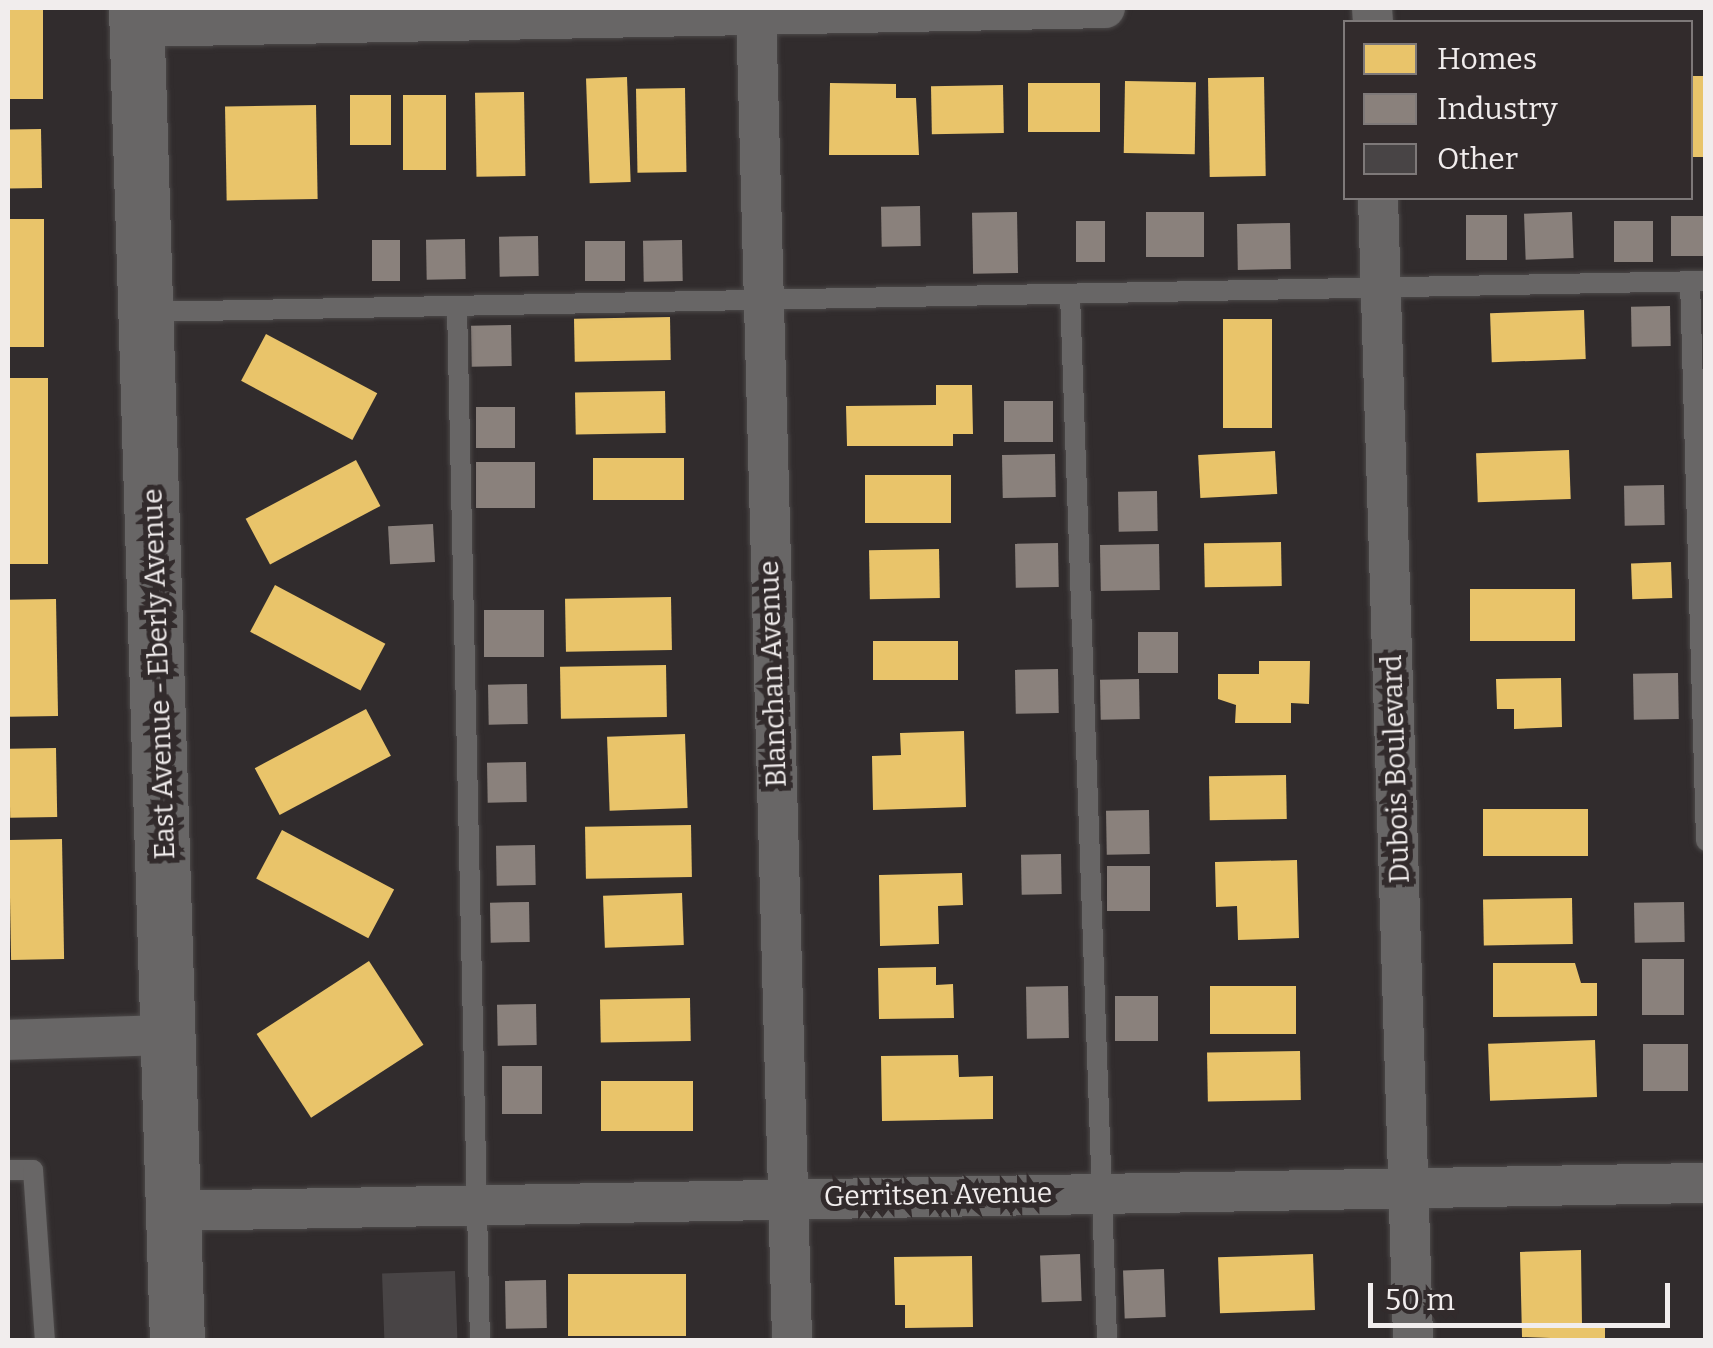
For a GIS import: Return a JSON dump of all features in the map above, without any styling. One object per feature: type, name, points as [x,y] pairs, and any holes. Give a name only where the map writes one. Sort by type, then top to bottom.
[{"type":"main road","name":"East Avenue - Eberly Avenue","points":[[136,17],[171,1035],[176,1340]]},
{"type":"street","points":[[136,17],[1105,8]]},
{"type":"street","name":"Blanchan Avenue","points":[[756,10],[792,1340]]},
{"type":"street","name":"Dubois Boulevard","points":[[1378,200],[1413,1340]]},
{"type":"street","points":[[8,1040],[171,1035]]},
{"type":"street","name":"Gerritsen Avenue","points":[[172,1211],[1706,1183]]},
{"type":"lane","points":[[146,312],[1698,281],[1706,841]]},
{"type":"lane","points":[[1070,294],[1107,1340]]},
{"type":"lane","points":[[457,306],[480,1340]]},
{"type":"lane","points":[[8,1170],[33,1170],[45,1340]]},
{"type":"building: Homes","points":[[8,8],[43,8],[43,99],[8,99]]},
{"type":"building: Homes","points":[[1693,76],[1706,76],[1706,157],[1693,157]]},
{"type":"building: Homes","points":[[627,77],[631,182],[590,183],[586,78]]},
{"type":"building: Homes","points":[[1264,77],[1266,176],[1210,177],[1208,78]]},
{"type":"building: Homes","points":[[1125,81],[1196,82],[1195,154],[1124,153]]},
{"type":"building: Homes","points":[[830,83],[896,84],[896,98],[916,98],[919,155],[829,155]]},
{"type":"building: Homes","points":[[1028,83],[1100,83],[1100,132],[1028,132]]},
{"type":"building: Homes","points":[[1003,85],[1004,133],[932,134],[931,86]]},
{"type":"building: Homes","points":[[685,88],[686,172],[637,173],[636,89]]},
{"type":"building: Homes","points":[[524,92],[525,176],[476,177],[475,93]]},
{"type":"building: Homes","points":[[350,95],[391,95],[391,145],[350,145]]},
{"type":"building: Homes","points":[[403,95],[446,95],[446,170],[403,170]]},
{"type":"building: Homes","points":[[316,105],[318,199],[227,201],[225,107]]},
{"type":"building: Homes","points":[[41,129],[42,188],[9,189],[8,130]]},
{"type":"building: Homes","points":[[8,219],[44,219],[44,347],[8,347]]},
{"type":"building: Homes","points":[[1584,310],[1586,359],[1492,362],[1490,313]]},
{"type":"building: Homes","points":[[670,317],[671,360],[575,362],[574,319]]},
{"type":"building: Homes","points":[[1223,319],[1272,319],[1272,428],[1223,428]]},
{"type":"building: Homes","points":[[266,334],[377,393],[352,440],[241,381]]},
{"type":"building: Homes","points":[[8,378],[48,378],[48,564],[8,564]]},
{"type":"building: Homes","points":[[936,385],[972,385],[973,434],[953,434],[953,446],[847,446],[846,406],[936,405]]},
{"type":"building: Homes","points":[[665,391],[666,433],[576,435],[575,393]]},
{"type":"building: Homes","points":[[1569,450],[1571,499],[1478,502],[1476,453]]},
{"type":"building: Homes","points":[[1275,451],[1277,494],[1200,498],[1198,455]]},
{"type":"building: Homes","points":[[593,458],[684,458],[684,500],[593,500]]},
{"type":"building: Homes","points":[[356,460],[380,506],[270,565],[246,519]]},
{"type":"building: Homes","points":[[865,475],[951,475],[951,523],[865,523]]},
{"type":"building: Homes","points":[[1281,542],[1282,586],[1205,587],[1204,543]]},
{"type":"building: Homes","points":[[939,549],[940,598],[870,599],[869,550]]},
{"type":"building: Homes","points":[[1671,562],[1672,598],[1632,599],[1631,563]]},
{"type":"building: Homes","points":[[275,585],[385,644],[360,690],[250,632]]},
{"type":"building: Homes","points":[[1470,589],[1575,589],[1575,641],[1470,641]]},
{"type":"building: Homes","points":[[671,597],[672,650],[566,652],[565,599]]},
{"type":"building: Homes","points":[[56,599],[58,716],[10,717],[8,600]]},
{"type":"building: Homes","points":[[873,641],[958,641],[958,680],[873,680]]},
{"type":"building: Homes","points":[[1259,661],[1310,661],[1309,704],[1291,703],[1291,723],[1235,723],[1236,705],[1218,699],[1218,674],[1259,674]]},
{"type":"building: Homes","points":[[666,665],[667,717],[561,719],[560,667]]},
{"type":"building: Homes","points":[[1561,678],[1562,727],[1514,729],[1514,709],[1497,709],[1496,679]]},
{"type":"building: Homes","points":[[366,709],[391,756],[280,815],[255,768]]},
{"type":"building: Homes","points":[[964,731],[966,807],[873,810],[872,756],[901,755],[900,733]]},
{"type":"building: Homes","points":[[685,734],[688,808],[610,811],[607,737]]},
{"type":"building: Homes","points":[[56,748],[57,817],[10,818],[9,749]]},
{"type":"building: Homes","points":[[1286,775],[1287,819],[1210,820],[1209,776]]},
{"type":"building: Homes","points":[[1483,809],[1588,809],[1588,856],[1483,856]]},
{"type":"building: Homes","points":[[691,825],[692,877],[586,879],[585,827]]},
{"type":"building: Homes","points":[[282,830],[394,890],[368,938],[256,879]]},
{"type":"building: Homes","points":[[62,839],[64,959],[11,960],[9,840]]},
{"type":"building: Homes","points":[[1297,860],[1299,938],[1238,940],[1237,906],[1216,907],[1215,862]]},
{"type":"building: Homes","points":[[962,873],[963,905],[938,906],[939,944],[880,946],[879,875]]},
{"type":"building: Homes","points":[[682,893],[684,945],[605,948],[603,896]]},
{"type":"building: Homes","points":[[1572,898],[1573,944],[1484,946],[1483,900]]},
{"type":"building: Homes","points":[[369,961],[423,1045],[311,1118],[257,1034]]},
{"type":"building: Homes","points":[[1493,963],[1575,963],[1581,983],[1597,983],[1597,1016],[1493,1017]]},
{"type":"building: Homes","points":[[936,967],[936,985],[953,984],[954,1018],[879,1019],[878,968]]},
{"type":"building: Homes","points":[[1210,986],[1296,986],[1296,1034],[1210,1034]]},
{"type":"building: Homes","points":[[690,998],[691,1041],[601,1043],[600,1000]]},
{"type":"building: Homes","points":[[1595,1040],[1597,1097],[1490,1101],[1488,1044]]},
{"type":"building: Homes","points":[[1300,1051],[1301,1100],[1208,1102],[1207,1053]]},
{"type":"building: Homes","points":[[958,1055],[959,1077],[993,1076],[993,1119],[882,1121],[881,1056]]},
{"type":"building: Homes","points":[[601,1081],[693,1081],[693,1131],[601,1131]]},
{"type":"building: Homes","points":[[1581,1250],[1582,1325],[1605,1325],[1605,1340],[1522,1337],[1520,1252]]},
{"type":"building: Homes","points":[[1313,1254],[1315,1310],[1220,1313],[1218,1257]]},
{"type":"building: Homes","points":[[972,1256],[973,1327],[905,1328],[905,1305],[895,1305],[894,1257]]},
{"type":"building: Homes","points":[[568,1274],[686,1274],[686,1336],[568,1336]]},
{"type":"building: Industry","points":[[920,206],[921,246],[882,247],[881,207]]},
{"type":"building: Industry","points":[[1017,212],[1018,273],[973,274],[972,213]]},
{"type":"building: Industry","points":[[1146,212],[1204,212],[1204,257],[1146,257]]},
{"type":"building: Industry","points":[[1572,212],[1574,258],[1526,260],[1524,214]]},
{"type":"building: Industry","points":[[1466,215],[1507,215],[1507,260],[1466,260]]},
{"type":"building: Industry","points":[[1671,216],[1706,216],[1706,256],[1671,256]]},
{"type":"building: Industry","points":[[1076,221],[1105,221],[1105,262],[1076,262]]},
{"type":"building: Industry","points":[[1614,221],[1653,221],[1653,262],[1614,262]]},
{"type":"building: Industry","points":[[1290,223],[1291,269],[1238,270],[1237,224]]},
{"type":"building: Industry","points":[[538,236],[539,276],[500,277],[499,237]]},
{"type":"building: Industry","points":[[465,239],[466,279],[427,280],[426,240]]},
{"type":"building: Industry","points":[[372,240],[400,240],[400,281],[372,281]]},
{"type":"building: Industry","points":[[682,240],[683,281],[644,282],[643,241]]},
{"type":"building: Industry","points":[[585,241],[625,241],[625,281],[585,281]]},
{"type":"building: Industry","points":[[1670,306],[1671,346],[1632,347],[1631,307]]},
{"type":"building: Industry","points":[[511,325],[512,366],[472,367],[471,326]]},
{"type":"building: Industry","points":[[1004,401],[1053,401],[1053,442],[1004,442]]},
{"type":"building: Industry","points":[[476,407],[515,407],[515,448],[476,448]]},
{"type":"building: Industry","points":[[1055,454],[1056,497],[1003,498],[1002,455]]},
{"type":"building: Industry","points":[[476,462],[535,462],[535,508],[476,508]]},
{"type":"building: Industry","points":[[1664,485],[1665,525],[1625,526],[1624,486]]},
{"type":"building: Industry","points":[[1157,491],[1158,531],[1119,532],[1118,492]]},
{"type":"building: Industry","points":[[433,524],[435,562],[390,564],[388,526]]},
{"type":"building: Industry","points":[[1058,543],[1059,587],[1016,588],[1015,544]]},
{"type":"building: Industry","points":[[1159,544],[1160,590],[1101,591],[1100,545]]},
{"type":"building: Industry","points":[[484,610],[544,610],[544,657],[484,657]]},
{"type":"building: Industry","points":[[1138,632],[1178,632],[1178,673],[1138,673]]},
{"type":"building: Industry","points":[[1058,669],[1059,713],[1016,714],[1015,670]]},
{"type":"building: Industry","points":[[1678,673],[1679,719],[1634,720],[1633,674]]},
{"type":"building: Industry","points":[[1139,679],[1140,719],[1101,720],[1100,680]]},
{"type":"building: Industry","points":[[527,684],[528,724],[489,725],[488,685]]},
{"type":"building: Industry","points":[[526,762],[527,802],[488,803],[487,763]]},
{"type":"building: Industry","points":[[1149,810],[1150,854],[1107,855],[1106,811]]},
{"type":"building: Industry","points":[[535,845],[536,885],[497,886],[496,846]]},
{"type":"building: Industry","points":[[1061,854],[1062,894],[1022,895],[1021,855]]},
{"type":"building: Industry","points":[[1107,866],[1150,866],[1150,911],[1107,911]]},
{"type":"building: Industry","points":[[529,902],[530,942],[491,943],[490,903]]},
{"type":"building: Industry","points":[[1684,902],[1685,942],[1635,943],[1634,903]]},
{"type":"building: Industry","points":[[1642,959],[1684,959],[1684,1015],[1642,1015]]},
{"type":"building: Industry","points":[[1068,986],[1069,1038],[1027,1039],[1026,987]]},
{"type":"building: Industry","points":[[1115,996],[1158,996],[1158,1041],[1115,1041]]},
{"type":"building: Industry","points":[[536,1004],[537,1045],[498,1046],[497,1005]]},
{"type":"building: Industry","points":[[1643,1044],[1688,1044],[1688,1091],[1643,1091]]},
{"type":"building: Industry","points":[[502,1066],[542,1066],[542,1114],[502,1114]]},
{"type":"building: Industry","points":[[1080,1254],[1082,1301],[1042,1302],[1040,1255]]},
{"type":"building: Industry","points":[[1164,1269],[1166,1317],[1125,1318],[1123,1270]]},
{"type":"building: Industry","points":[[546,1280],[547,1328],[506,1329],[505,1281]]},
{"type":"building: Other","points":[[455,1271],[457,1340],[384,1340],[382,1274]]}]
